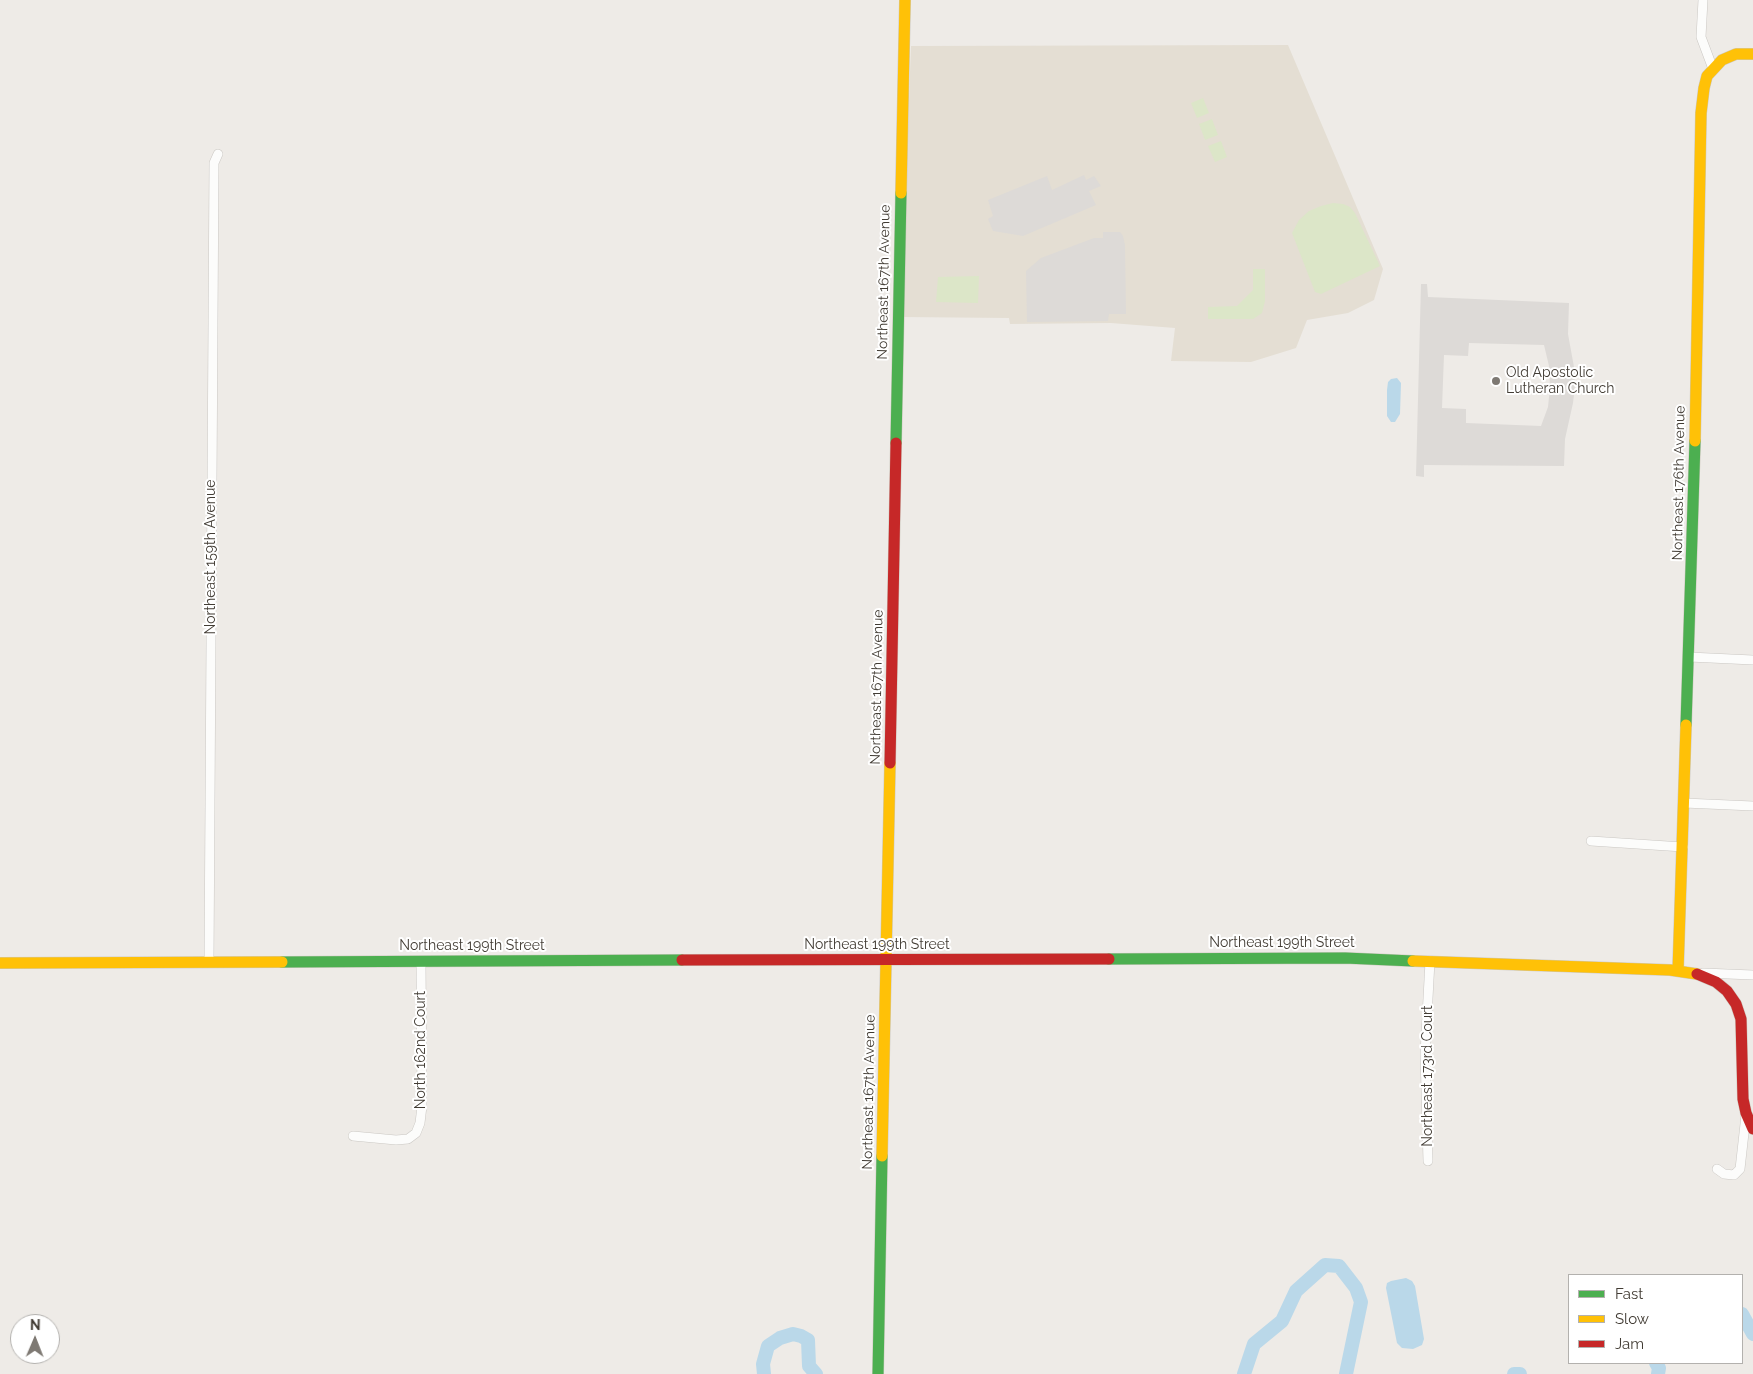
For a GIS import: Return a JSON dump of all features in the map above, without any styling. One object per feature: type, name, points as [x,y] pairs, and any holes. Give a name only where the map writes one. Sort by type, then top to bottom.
[{"type":"main road","name":"Northeast 167th Avenue","points":[[878,1369],[905,0]]},
{"type":"main road","points":[[1713,69],[1722,60],[1736,54],[1753,54]]},
{"type":"main road","name":"Northeast 176th Avenue","points":[[1678,971],[1695,464],[1700,142],[1704,88],[1707,76],[1713,69]]},
{"type":"main road","name":"Northeast 199th Street","points":[[0,963],[1345,958],[1694,973]]},
{"type":"main road","points":[[1694,973],[1716,982],[1728,991],[1736,1004],[1742,1026],[1742,1083],[1746,1112],[1753,1129]]},
{"type":"street","points":[[1703,0],[1701,37],[1713,69]]},
{"type":"street","name":"Northeast 159th Avenue","points":[[209,962],[214,163],[218,154]]},
{"type":"street","points":[[1689,657],[1753,660]]},
{"type":"street","points":[[1684,803],[1753,806]]},
{"type":"street","points":[[1591,841],[1683,847]]},
{"type":"street","name":"North 162nd Court","points":[[353,1136],[396,1140],[408,1139],[416,1133],[420,1123],[422,1106],[422,961]]},
{"type":"street","name":"Northeast 173rd Court","points":[[1428,1161],[1425,1054],[1430,961]]},
{"type":"street","name":"Northeast 199th Street","points":[[1694,973],[1753,975]]},
{"type":"street","points":[[1716,1169],[1724,1174],[1734,1175],[1740,1169],[1746,1112]]},
{"type":"shaded area","points":[[1288,45],[1383,269],[1374,300],[1348,313],[1307,320],[1296,348],[1251,362],[1171,361],[1175,328],[1111,323],[1010,324],[1009,318],[901,317],[911,46]]},
{"type":"shaded area","points":[[1084,175],[1086,180],[1094,176],[1101,186],[1089,191],[1096,205],[1023,236],[993,231],[988,219],[993,216],[988,200],[1047,176],[1052,190]]},
{"type":"shaded area","points":[[1103,232],[1120,232],[1123,236],[1125,245],[1126,314],[1109,314],[1108,321],[1027,322],[1026,271],[1041,258],[1094,238],[1103,238]]},
{"type":"shaded area","points":[[1421,284],[1427,284],[1428,297],[1569,303],[1568,334],[1574,367],[1575,386],[1565,439],[1564,466],[1424,465],[1424,477],[1416,476]],"holes":[[[1469,343],[1544,345],[1549,366],[1550,387],[1548,407],[1541,426],[1466,423],[1466,409],[1442,408],[1444,355],[1468,356]]]},
{"type":"green space","points":[[1203,98],[1209,113],[1197,118],[1191,103]]},
{"type":"green space","points":[[1212,119],[1218,135],[1205,140],[1199,124]]},
{"type":"green space","points":[[1221,141],[1227,157],[1215,162],[1208,146]]},
{"type":"green space","points":[[1333,203],[1350,207],[1355,213],[1380,266],[1321,294],[1315,292],[1292,233],[1299,220],[1309,211]]},
{"type":"green space","points":[[1253,269],[1265,269],[1265,301],[1262,313],[1253,319],[1208,319],[1208,307],[1237,306],[1253,290]]},
{"type":"green space","points":[[979,276],[978,303],[936,302],[938,277]]},
{"type":"water","points":[[1397,378],[1401,383],[1400,414],[1395,422],[1391,422],[1387,416],[1388,382],[1391,379]]},
{"type":"water","points":[[1406,1278],[1412,1281],[1415,1286],[1424,1339],[1422,1345],[1413,1349],[1402,1348],[1397,1343],[1386,1288],[1387,1283],[1391,1281]]},
{"type":"waterway","points":[[1244,1374],[1254,1344],[1282,1321],[1296,1291],[1325,1265],[1339,1266],[1356,1288],[1361,1302],[1346,1374]]},
{"type":"waterway","points":[[1743,1316],[1753,1334]]},
{"type":"waterway","points":[[764,1374],[763,1364],[768,1346],[780,1338],[793,1334],[808,1340],[809,1366],[816,1374]]},
{"type":"waterway","points":[[1657,1364],[1659,1368],[1658,1374]]},
{"type":"waterway","points":[[1514,1374],[1520,1374]]},
{"type":"traffic: fast","points":[[896,443],[901,193]]},
{"type":"traffic: fast","points":[[1686,725],[1695,441]]},
{"type":"traffic: fast","points":[[1109,959],[1345,958],[1413,961]]},
{"type":"traffic: fast","points":[[282,962],[682,960]]},
{"type":"traffic: fast","points":[[878,1374],[882,1156]]},
{"type":"traffic: slow","points":[[901,193],[905,0]]},
{"type":"traffic: slow","points":[[1695,441],[1701,113],[1704,88],[1707,76],[1722,60],[1736,54],[1753,54]]},
{"type":"traffic: slow","points":[[1678,971],[1686,725]]},
{"type":"traffic: slow","points":[[882,1156],[890,763]]},
{"type":"traffic: slow","points":[[1413,961],[1670,970],[1697,974]]},
{"type":"traffic: slow","points":[[0,963],[282,962]]},
{"type":"traffic: jam","points":[[890,763],[896,443]]},
{"type":"traffic: jam","points":[[682,960],[1109,959]]},
{"type":"traffic: jam","points":[[1697,974],[1716,982],[1727,991],[1736,1004],[1741,1019],[1743,1099],[1746,1113],[1753,1129]]},
{"type":"place","name":"Old Apostolic Lutheran Church","points":[[1496,381]]}]
